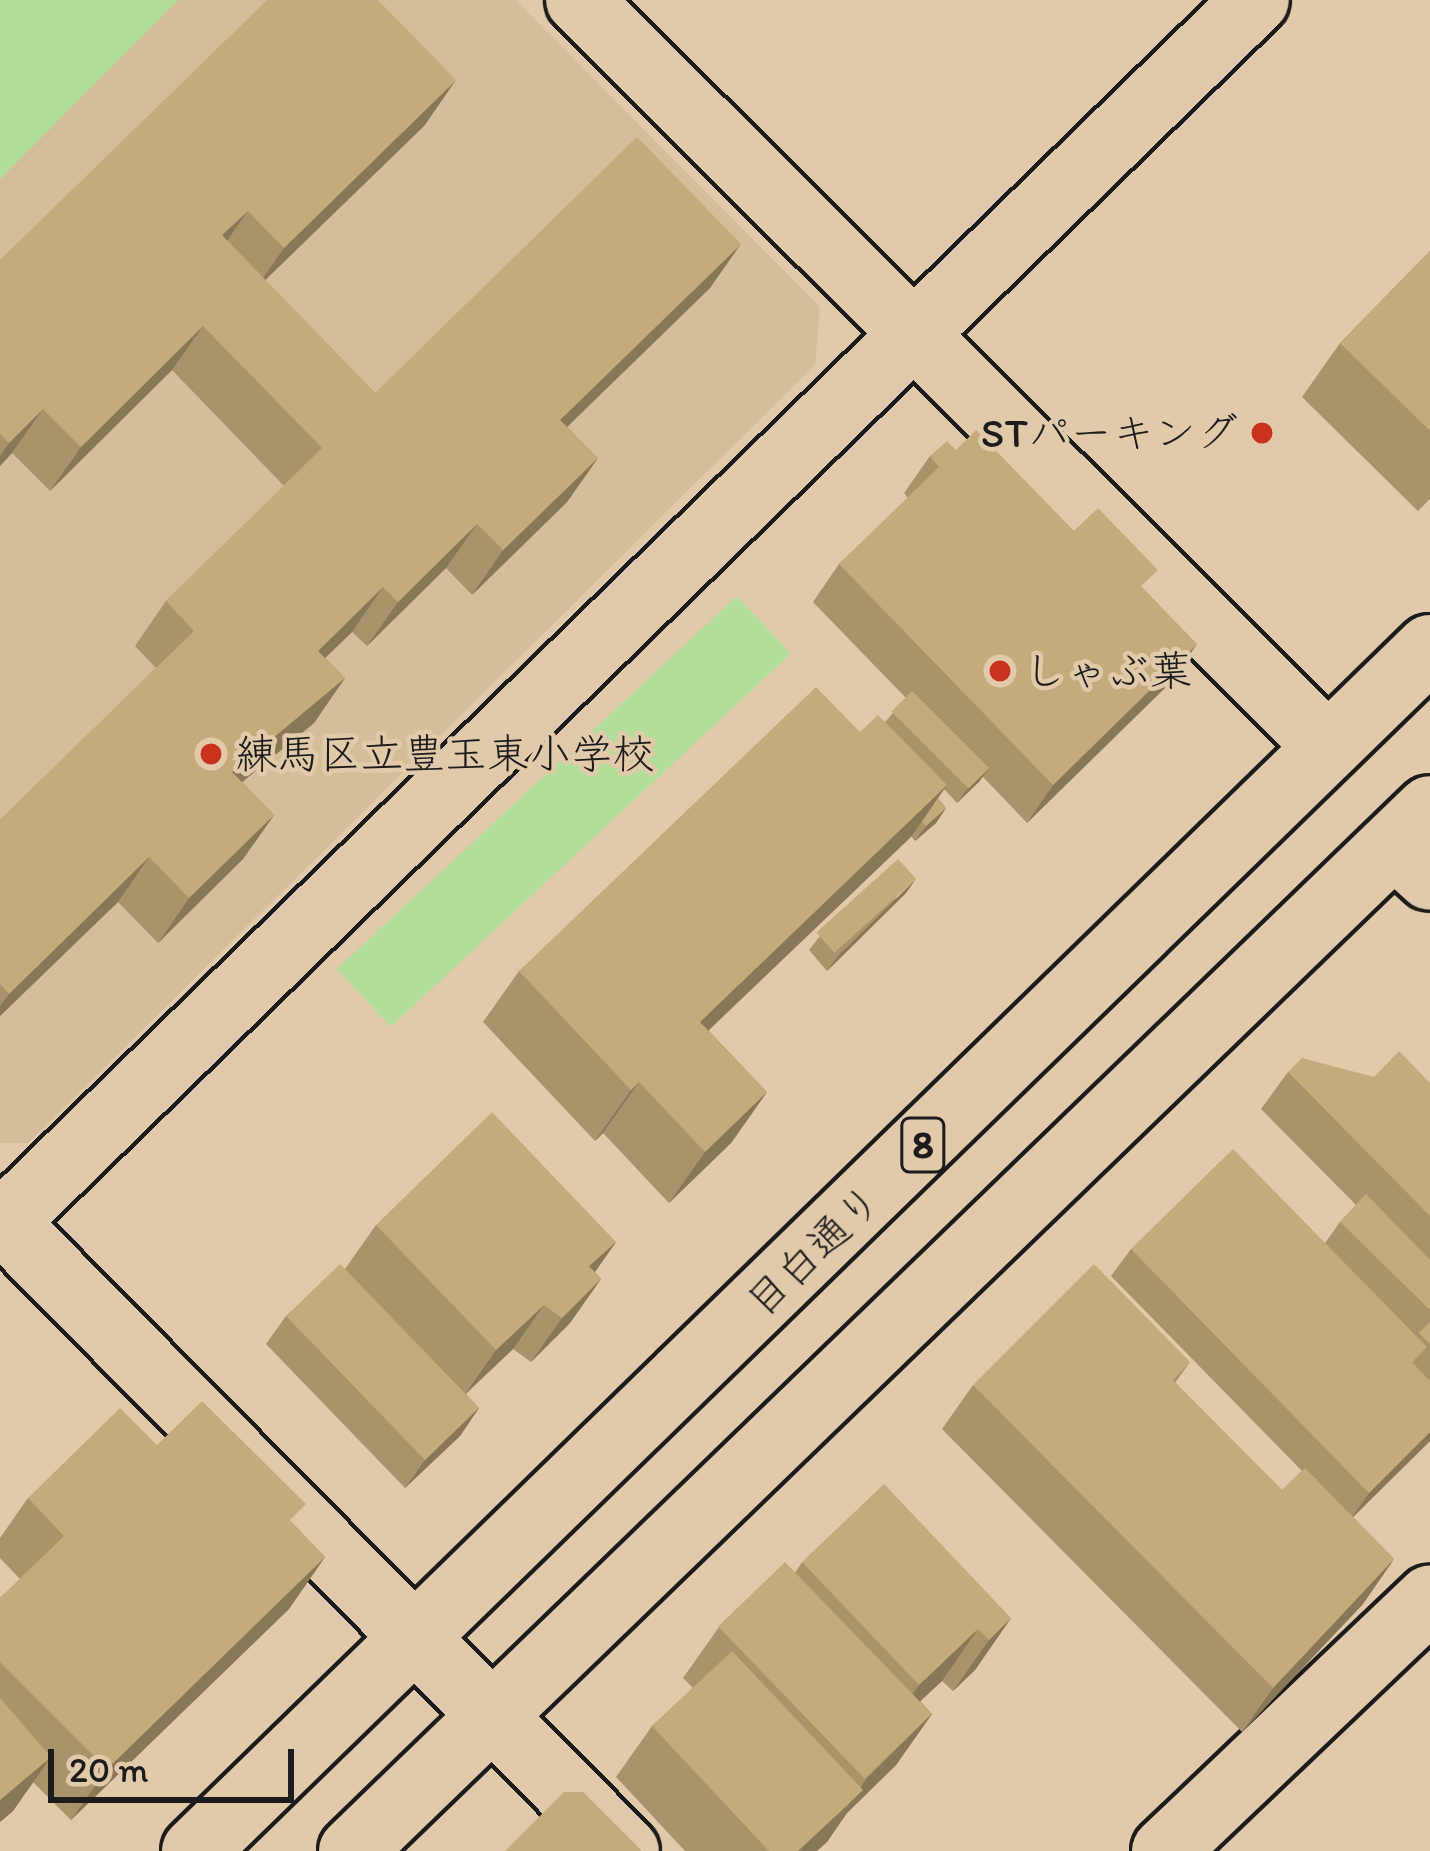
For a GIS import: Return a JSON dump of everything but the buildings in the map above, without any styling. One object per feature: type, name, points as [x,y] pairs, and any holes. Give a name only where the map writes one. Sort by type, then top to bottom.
[{"type":"street","points":[[578,0],[1328,747]]},
{"type":"street","points":[[626,1851],[2,1222],[1256,0]]},
{"type":"street","name":"目白通り","points":[[195,1851],[417,1641],[1430,648]]},
{"type":"street","points":[[352,1851],[1418,844]]},
{"type":"street","points":[[1165,1851],[1430,1598]]},
{"type":"shaded area","name":"練馬区立豊玉東小学校","points":[[0,0],[516,0],[820,307],[815,365],[28,1143],[0,1143]]},
{"type":"green space","points":[[0,0],[178,0],[0,179]]},
{"type":"green space","points":[[737,596],[791,654],[391,1027],[337,969]]},
{"type":"place","name":"STパーキング","points":[[1262,433]]},
{"type":"place","name":"しゃぶ葉","points":[[1000,671]]},
{"type":"place","name":"練馬区立豊玉東小学校","points":[[211,754]]}]
